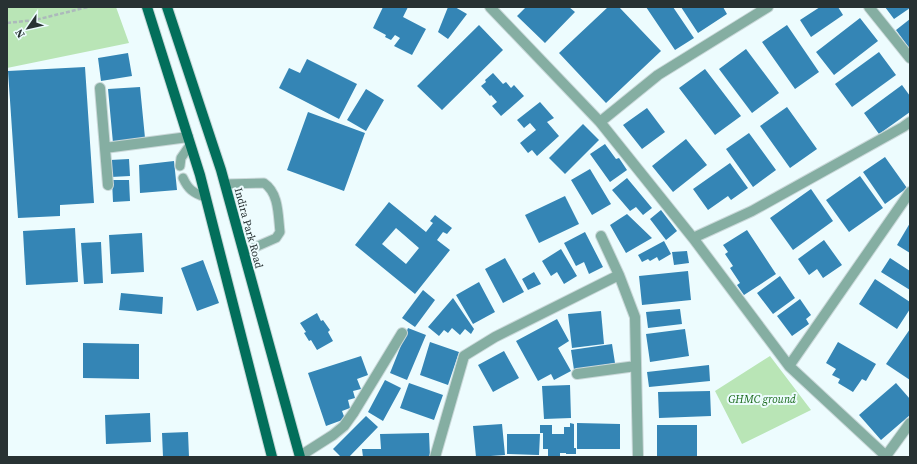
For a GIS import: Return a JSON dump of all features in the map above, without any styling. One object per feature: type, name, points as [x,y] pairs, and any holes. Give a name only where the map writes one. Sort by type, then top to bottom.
[{"type":"main road","points":[[147,7],[200,175],[272,457]]},
{"type":"main road","name":"Indira Park Road","points":[[167,7],[225,184],[300,457]]},
{"type":"street","points":[[490,7],[600,122],[693,238],[789,366],[887,457],[910,423]]},
{"type":"street","points":[[600,122],[658,75],[768,7]]},
{"type":"street","points":[[869,7],[910,58]]},
{"type":"street","points":[[100,88],[108,185]]},
{"type":"street","points":[[693,238],[752,211],[910,122]]},
{"type":"street","points":[[105,148],[189,141]]},
{"type":"street","points":[[789,366],[910,192]]},
{"type":"street","points":[[601,236],[619,275],[635,317],[638,457]]},
{"type":"street","points":[[435,457],[464,356],[495,336],[619,275]]},
{"type":"street","points":[[300,457],[344,426],[402,333]]},
{"type":"street","points":[[577,374],[636,366]]},
{"type":"lane","points":[[180,166],[181,158],[189,141]]},
{"type":"lane","points":[[183,178],[188,187],[194,193],[205,197]]},
{"type":"lane","points":[[225,184],[264,183],[268,186],[276,199],[280,232],[276,238],[244,252]]},
{"type":"path","points":[[7,23],[35,20],[88,7]]},
{"type":"green space","points":[[7,7],[116,7],[129,43],[7,68]]},
{"type":"green space","name":"GHMC ground","points":[[770,356],[811,410],[742,444],[715,391]]},
{"type":"building","points":[[383,7],[408,7],[403,17],[426,29],[412,55],[394,46],[400,38],[395,35],[391,40],[385,37],[386,35],[373,28]]},
{"type":"building","points":[[448,7],[455,7],[467,14],[448,39],[438,32]]},
{"type":"building","points":[[526,7],[569,7],[575,12],[545,43],[517,16]]},
{"type":"building","points":[[608,7],[619,7],[661,51],[606,103],[559,53]]},
{"type":"building","points":[[646,7],[673,7],[694,38],[675,50]]},
{"type":"building","points":[[681,7],[723,7],[727,14],[698,33]]},
{"type":"building","points":[[820,7],[838,7],[843,15],[811,37],[800,20]]},
{"type":"building","points":[[885,7],[910,7],[910,8],[894,19]]},
{"type":"building","points":[[860,18],[878,41],[834,75],[816,52]]},
{"type":"building","points":[[910,19],[910,49],[896,30]]},
{"type":"building","points":[[479,25],[503,50],[442,110],[417,86]]},
{"type":"building","points":[[787,25],[819,72],[795,89],[762,42]]},
{"type":"building","points":[[746,49],[779,93],[752,113],[719,69]]},
{"type":"building","points":[[879,52],[896,75],[852,107],[835,84]]},
{"type":"building","points":[[128,53],[132,76],[101,81],[98,58]]},
{"type":"building","points":[[307,59],[357,84],[339,119],[279,88],[289,68],[300,73]]},
{"type":"building","points":[[85,67],[94,203],[60,205],[60,216],[18,218],[8,71]]},
{"type":"building","points":[[705,69],[741,116],[715,135],[679,88]]},
{"type":"building","points":[[493,73],[503,84],[506,82],[511,88],[514,85],[524,96],[501,116],[492,106],[497,102],[481,86]]},
{"type":"building","points":[[902,85],[910,96],[910,112],[879,134],[864,113]]},
{"type":"building","points":[[140,87],[145,138],[113,143],[108,89]]},
{"type":"building","points":[[366,89],[384,100],[366,131],[347,120]]},
{"type":"building","points":[[540,102],[554,118],[547,122],[559,136],[537,156],[532,150],[528,153],[520,143],[536,130],[530,123],[524,128],[517,120]]},
{"type":"building","points":[[787,107],[817,149],[790,168],[760,126]]},
{"type":"building","points":[[647,108],[665,132],[642,149],[623,125]]},
{"type":"building","points":[[308,112],[365,133],[344,191],[287,170]]},
{"type":"building","points":[[583,124],[599,140],[565,174],[549,158]]},
{"type":"building","points":[[749,133],[776,170],[753,187],[726,149]]},
{"type":"building","points":[[686,139],[707,165],[673,192],[652,166]]},
{"type":"building","points":[[605,144],[616,159],[619,158],[627,170],[610,182],[590,154]]},
{"type":"building","points":[[885,157],[907,188],[885,204],[863,172]]},
{"type":"building","points":[[129,159],[130,176],[111,177],[110,160]]},
{"type":"building","points":[[174,161],[177,190],[140,193],[139,165]]},
{"type":"building","points":[[730,163],[748,188],[731,200],[728,196],[708,210],[693,189]]},
{"type":"building","points":[[590,169],[611,204],[592,215],[571,180]]},
{"type":"building","points":[[860,176],[883,208],[849,232],[826,200]]},
{"type":"building","points":[[627,178],[652,208],[643,215],[636,207],[630,211],[612,190]]},
{"type":"building","points":[[112,180],[129,180],[130,201],[113,202]]},
{"type":"building","points":[[811,189],[833,221],[793,250],[770,218]]},
{"type":"building","points":[[565,196],[579,224],[539,243],[525,215]]},
{"type":"building","points":[[389,202],[426,232],[433,223],[430,221],[435,215],[452,228],[447,234],[443,232],[437,240],[450,250],[415,294],[355,245]],"holes":[[[396,228],[419,248],[406,264],[382,244]]]},
{"type":"building","points":[[661,210],[677,231],[666,240],[650,219]]},
{"type":"building","points":[[627,214],[652,238],[626,253],[610,225]]},
{"type":"building","points":[[910,223],[910,253],[897,245]]},
{"type":"building","points":[[75,228],[78,282],[26,285],[23,231]]},
{"type":"building","points":[[747,230],[776,274],[744,295],[737,285],[740,283],[730,268],[733,266],[725,254],[728,252],[723,245]]},
{"type":"building","points":[[585,232],[603,267],[589,274],[584,262],[576,266],[564,243]]},
{"type":"building","points":[[142,233],[144,272],[111,274],[109,235]]},
{"type":"building","points":[[824,240],[842,265],[823,278],[817,269],[809,275],[798,259]]},
{"type":"building","points":[[664,241],[671,254],[659,261],[657,257],[650,261],[648,259],[642,262],[638,255]]},
{"type":"building","points":[[101,242],[103,283],[84,284],[81,243]]},
{"type":"building","points":[[561,249],[577,276],[564,284],[557,272],[551,276],[542,261]]},
{"type":"building","points":[[687,251],[689,263],[674,265],[672,252]]},
{"type":"building","points":[[505,258],[524,292],[503,303],[485,269]]},
{"type":"building","points":[[890,258],[910,271],[910,290],[881,272]]},
{"type":"building","points":[[203,260],[219,303],[197,311],[181,268]]},
{"type":"building","points":[[688,271],[691,300],[642,305],[639,276]]},
{"type":"building","points":[[534,272],[541,284],[528,290],[522,279]]},
{"type":"building","points":[[780,276],[795,298],[773,314],[757,293]]},
{"type":"building","points":[[875,279],[910,302],[910,309],[897,329],[859,304]]},
{"type":"building","points":[[479,282],[495,312],[473,324],[456,295]]},
{"type":"building","points":[[423,290],[435,300],[415,327],[402,318]]},
{"type":"building","points":[[121,293],[163,297],[162,314],[119,310]]},
{"type":"building","points":[[453,298],[474,329],[471,334],[465,329],[460,335],[452,328],[448,333],[444,330],[439,336],[428,327]]},
{"type":"building","points":[[800,299],[811,315],[806,319],[809,324],[792,336],[777,316]]},
{"type":"building","points":[[680,309],[682,324],[648,328],[646,312]]},
{"type":"building","points":[[601,311],[604,344],[572,348],[568,314]]},
{"type":"building","points":[[317,313],[321,321],[323,320],[330,330],[328,332],[333,341],[317,350],[311,340],[309,341],[304,333],[306,332],[300,323]]},
{"type":"building","points":[[557,319],[569,341],[558,348],[571,371],[554,380],[551,374],[538,381],[516,341]]},
{"type":"building","points":[[408,328],[426,335],[407,380],[390,373]]},
{"type":"building","points":[[685,329],[689,356],[650,362],[646,334]]},
{"type":"building","points":[[910,329],[910,380],[886,364]]},
{"type":"building","points":[[430,342],[459,352],[448,385],[420,375]]},
{"type":"building","points":[[838,342],[876,364],[866,381],[862,379],[853,392],[838,383],[840,379],[832,375],[836,369],[826,363]]},
{"type":"building","points":[[83,343],[139,344],[139,379],[83,378]]},
{"type":"building","points":[[612,344],[615,363],[574,370],[571,350]]},
{"type":"building","points":[[504,351],[519,378],[493,392],[478,365]]},
{"type":"building","points":[[361,356],[368,375],[357,379],[361,389],[353,391],[355,398],[348,400],[350,408],[342,411],[345,419],[326,426],[308,373]]},
{"type":"building","points":[[709,365],[710,381],[649,387],[647,372]]},
{"type":"building","points":[[385,380],[401,388],[383,421],[368,412]]},
{"type":"building","points":[[409,383],[443,395],[434,420],[400,408]]},
{"type":"building","points":[[896,383],[910,399],[910,415],[881,440],[859,415]]},
{"type":"building","points":[[570,385],[571,418],[544,419],[542,386]]},
{"type":"building","points":[[710,391],[711,416],[659,418],[658,392]]},
{"type":"building","points":[[150,413],[151,442],[106,444],[105,415]]},
{"type":"building","points":[[366,416],[378,427],[349,457],[341,457],[333,449]]},
{"type":"building","points":[[570,423],[574,424],[574,448],[576,448],[576,454],[560,453],[560,456],[548,456],[548,449],[543,449],[543,433],[540,433],[540,425],[552,425],[552,434],[564,434],[564,427],[570,427]]},
{"type":"building","points":[[577,423],[620,424],[620,449],[577,449]]},
{"type":"building","points":[[502,424],[505,455],[476,457],[473,426]]},
{"type":"building","points":[[657,425],[697,425],[697,457],[657,457]]},
{"type":"building","points":[[188,432],[189,457],[163,457],[162,433]]},
{"type":"building","points":[[429,433],[430,457],[363,457],[362,449],[381,449],[380,434]]},
{"type":"building","points":[[507,434],[540,434],[539,455],[507,454]]}]
